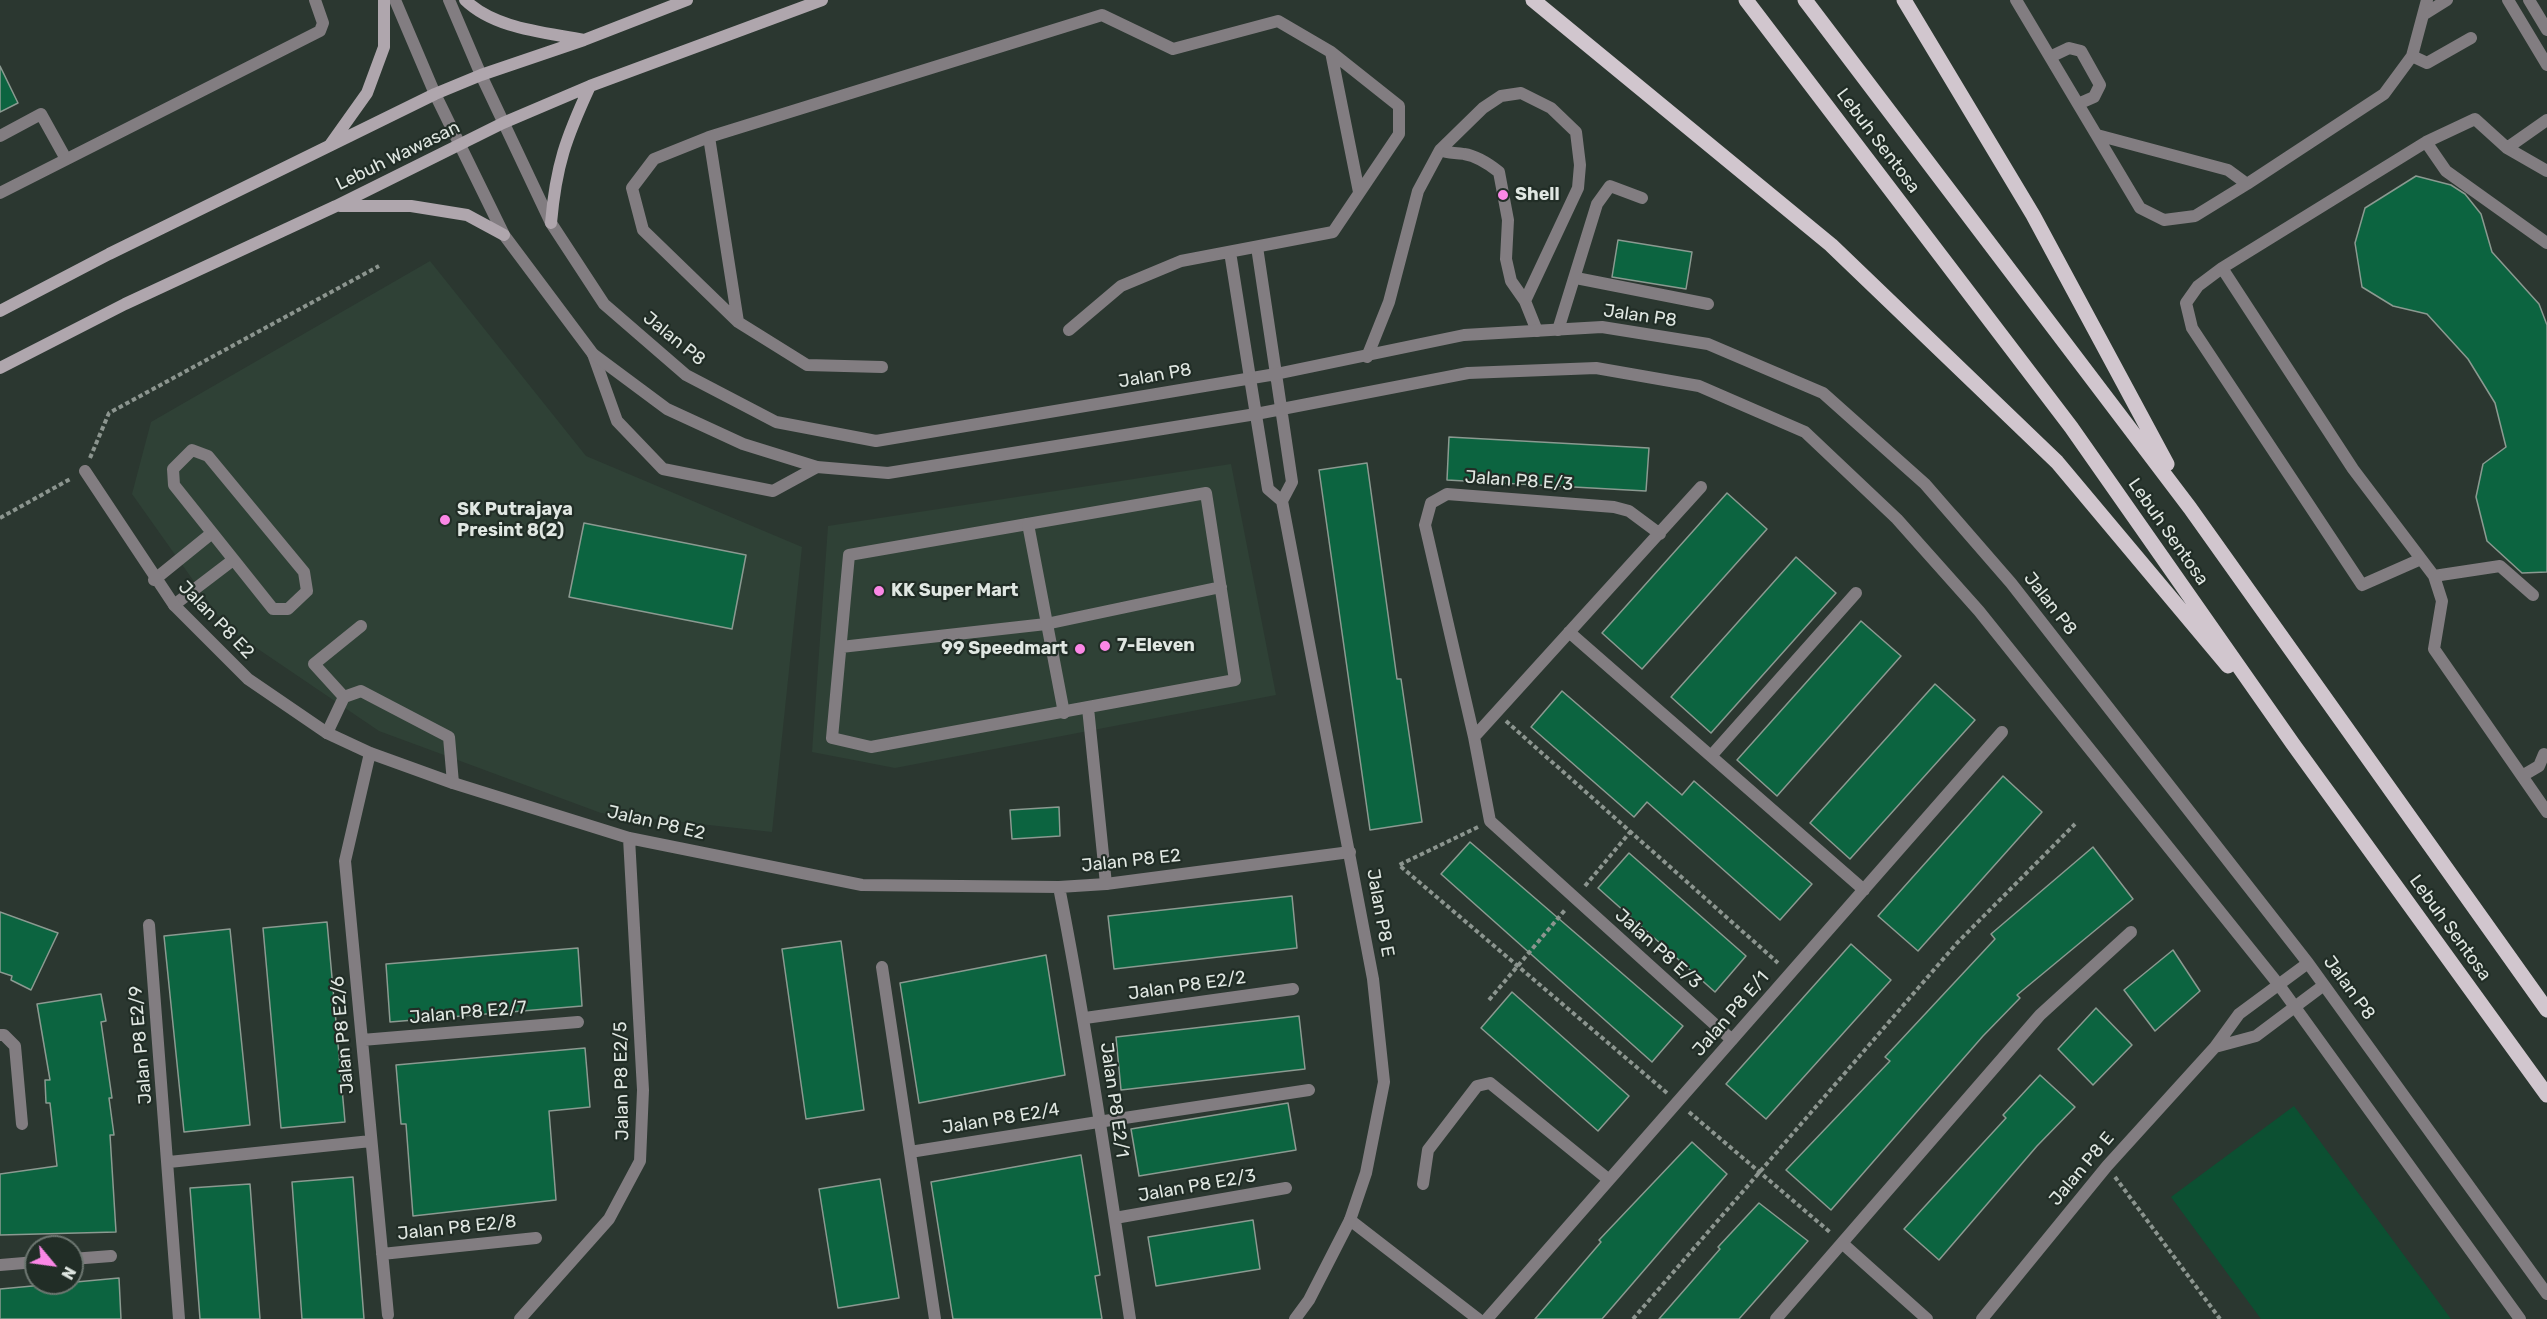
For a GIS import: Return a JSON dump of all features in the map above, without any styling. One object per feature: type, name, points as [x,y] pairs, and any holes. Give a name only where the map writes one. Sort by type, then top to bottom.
[{"type":"main road","points":[[329,146],[367,93],[384,47],[384,0]]},
{"type":"main road","points":[[465,0],[480,14],[531,30],[585,40]]},
{"type":"main road","points":[[0,311],[109,254],[435,94],[480,75],[585,40],[687,0]]},
{"type":"main road","name":"Lebuh Wawasan","points":[[0,368],[125,304],[460,147],[504,123],[590,86],[822,0]]},
{"type":"main road","points":[[1533,0],[1831,245],[2057,462],[2293,744]]},
{"type":"main road","name":"Lebuh Sentosa","points":[[1746,0],[2072,427],[2293,744],[2547,1095]]},
{"type":"main road","name":"Lebuh Sentosa","points":[[1805,0],[2190,507],[2547,1010]]},
{"type":"main road","points":[[1904,0],[2033,215],[2190,507]]},
{"type":"main road","points":[[551,223],[555,179],[566,137],[590,86]]},
{"type":"main road","points":[[336,206],[411,206],[467,215],[504,235]]},
{"type":"street","points":[[0,193],[320,31],[323,23],[315,0]]},
{"type":"street","points":[[395,0],[435,94],[504,235],[593,354],[667,409],[743,444],[817,466],[888,473],[1256,414],[1468,373],[1596,368],[1699,386],[1806,432],[1897,519],[1979,611],[2296,1007],[2520,1319]]},
{"type":"street","name":"Jalan P8","points":[[449,0],[480,75],[551,223],[604,304],[686,375],[776,422],[876,441],[1276,374],[1367,357],[1464,335],[1602,327],[1708,344],[1823,393],[1925,484],[2011,583],[2308,963],[2547,1294]]},
{"type":"street","points":[[2016,0],[2140,208],[2164,220],[2195,216],[2384,94],[2412,56],[2427,0]]},
{"type":"street","points":[[2423,15],[2447,0]]},
{"type":"street","points":[[2508,0],[2547,65]]},
{"type":"street","points":[[2529,0],[2547,30]]},
{"type":"street","points":[[882,367],[807,365],[738,322],[643,230],[632,188],[654,159],[709,137],[1102,15],[1173,49],[1278,21],[1331,52],[1399,106],[1398,134],[1333,232],[1180,261],[1121,286],[1069,330]]},
{"type":"street","points":[[2412,56],[2427,63],[2471,38]]},
{"type":"street","points":[[2050,57],[2069,48],[2081,51],[2100,85],[2094,97],[2078,104]]},
{"type":"street","points":[[1331,52],[1359,192]]},
{"type":"street","points":[[1367,357],[1389,302],[1418,191],[1440,150],[1482,108],[1501,96],[1521,93],[1551,108],[1576,132],[1580,165],[1578,188],[1524,301]]},
{"type":"street","points":[[0,136],[41,114],[66,159]]},
{"type":"street","points":[[2421,559],[2362,585],[2192,328],[2186,303],[2198,286],[2222,268],[2426,142],[2475,119],[2507,148],[2547,171]]},
{"type":"street","points":[[2507,148],[2547,120]]},
{"type":"street","points":[[2097,135],[2228,170],[2247,184]]},
{"type":"street","points":[[709,137],[738,322]]},
{"type":"street","points":[[2426,142],[2446,171],[2547,243]]},
{"type":"street","points":[[1440,150],[1450,154],[1463,153],[1486,162],[1499,172],[1508,220],[1506,259],[1511,280],[1538,331]]},
{"type":"street","points":[[1558,330],[1576,278],[1597,204],[1610,186],[1642,198]]},
{"type":"street","points":[[1230,252],[1268,489],[1282,501],[1292,482],[1257,247]]},
{"type":"street","points":[[2222,268],[2353,469],[2434,576],[2442,601],[2434,649],[2547,812]]},
{"type":"street","points":[[1576,278],[1708,304]]},
{"type":"street","points":[[593,354],[617,421],[663,469],[773,491],[817,466]]},
{"type":"street","points":[[192,450],[208,456],[304,572],[307,591],[288,609],[273,609],[212,533],[174,485],[173,469],[192,450]]},
{"type":"street","name":"Jalan P8 E2","points":[[85,471],[154,580],[174,605],[248,679],[327,733],[370,753],[453,783],[629,838],[862,885],[1059,887],[1106,884],[1350,852]]},
{"type":"street","points":[[1474,737],[1701,487]]},
{"type":"street","points":[[1206,493],[1235,680],[871,747],[832,738],[849,555],[1028,524],[1206,493]]},
{"type":"street","name":"Jalan P8 E/3","points":[[1660,534],[1629,511],[1614,507],[1447,494],[1431,503],[1425,525],[1474,737],[1490,822],[1732,1040]]},
{"type":"street","name":"Jalan P8 E","points":[[1282,501],[1373,979],[1384,1082],[1366,1173],[1350,1220],[1309,1300],[1295,1319]]},
{"type":"street","points":[[1028,524],[1064,712]]},
{"type":"street","points":[[154,580],[212,533]]},
{"type":"street","points":[[174,605],[233,560]]},
{"type":"street","points":[[2434,576],[2500,566],[2533,595]]},
{"type":"street","points":[[841,647],[1046,624],[1221,587]]},
{"type":"street","points":[[1711,756],[1857,593]]},
{"type":"street","points":[[344,697],[314,664],[361,626]]},
{"type":"street","points":[[1569,632],[1864,890]]},
{"type":"street","points":[[327,733],[344,697],[361,690],[449,737],[453,783]]},
{"type":"street","points":[[1088,708],[1106,884]]},
{"type":"street","name":"Jalan P8 E/1","points":[[1487,1319],[2002,732]]},
{"type":"street","name":"Jalan P8 E2/6","points":[[370,753],[345,861],[388,1315]]},
{"type":"street","points":[[2522,776],[2539,765],[2544,754]]},
{"type":"street","name":"Jalan P8 E2/5","points":[[520,1319],[609,1219],[640,1161],[643,1090],[629,838]]},
{"type":"street","name":"Jalan P8 E2/1","points":[[1059,887],[1085,1018],[1098,1122],[1130,1319]]},
{"type":"street","name":"Jalan P8 E2/9","points":[[149,925],[169,1162],[179,1319]]},
{"type":"street","points":[[1776,1319],[2040,1016],[2131,932]]},
{"type":"street","name":"Jalan P8 E","points":[[1982,1319],[2107,1166],[2216,1047],[2239,1014],[2308,963]]},
{"type":"street","points":[[882,967],[935,1319]]},
{"type":"street","points":[[2216,1047],[2256,1036],[2324,985]]},
{"type":"street","name":"Jalan P8 E2/2","points":[[1085,1018],[1293,989]]},
{"type":"street","name":"Jalan P8 E2/7","points":[[362,1040],[578,1022]]},
{"type":"street","points":[[0,1035],[4,1035],[15,1046],[22,1124]]},
{"type":"street","points":[[1423,1184],[1428,1150],[1477,1086],[1490,1083],[1609,1180]]},
{"type":"street","name":"Jalan P8 E2/4","points":[[910,1152],[1309,1090]]},
{"type":"street","points":[[169,1162],[371,1141]]},
{"type":"street","name":"Jalan P8 E2/3","points":[[1115,1218],[1286,1188]]},
{"type":"street","points":[[1350,1220],[1478,1319]]},
{"type":"street","name":"Jalan P8 E2/8","points":[[382,1254],[536,1238]]},
{"type":"street","points":[[1842,1243],[1927,1319]]},
{"type":"street","points":[[84,1258],[111,1256]]},
{"type":"street","points":[[0,1265],[24,1263]]},
{"type":"path","points":[[0,518],[85,471],[109,413],[379,266]]},
{"type":"path","points":[[1497,712],[1790,974]]},
{"type":"path","points":[[1490,822],[1399,865],[1842,1243]]},
{"type":"path","points":[[1633,1319],[1957,943],[2075,824]]},
{"type":"path","points":[[1490,1000],[1631,831]]},
{"type":"path","points":[[2107,1166],[2220,1319]]},
{"type":"shaded area","name":"SK Putrajaya Presint 8(2)","points":[[430,261],[586,456],[802,547],[772,832],[601,813],[379,731],[227,628],[132,494],[151,422]]},
{"type":"shaded area","points":[[1231,464],[1276,695],[895,768],[812,752],[828,526]]},
{"type":"green space","points":[[2294,1106],[2451,1319],[2261,1319],[2171,1197]]},
{"type":"building","points":[[0,66],[18,103],[0,112]]},
{"type":"building","points":[[2416,176],[2451,185],[2465,194],[2481,214],[2492,252],[2539,304],[2547,325],[2547,572],[2522,573],[2487,541],[2476,497],[2483,464],[2506,447],[2495,403],[2468,359],[2427,314],[2393,306],[2362,287],[2355,243],[2365,208]]},
{"type":"building","points":[[1618,240],[1692,252],[1686,289],[1612,277]]},
{"type":"building","points":[[1449,437],[1649,448],[1646,491],[1447,480]]},
{"type":"building","points":[[1367,463],[1397,679],[1401,679],[1422,822],[1370,830],[1319,470]]},
{"type":"building","points":[[1727,493],[1767,529],[1642,669],[1602,633]]},
{"type":"building","points":[[584,523],[746,555],[732,629],[569,597]]},
{"type":"building","points":[[1796,557],[1836,593],[1711,733],[1671,697]]},
{"type":"building","points":[[1861,621],[1901,656],[1777,796],[1737,760]]},
{"type":"building","points":[[1935,684],[1975,720],[1850,859],[1810,823]]},
{"type":"building","points":[[1562,691],[1682,795],[1694,781],[1812,884],[1780,920],[1647,802],[1634,817],[1531,727]]},
{"type":"building","points":[[2003,776],[2042,812],[1918,951],[1878,916]]},
{"type":"building","points":[[1059,807],[1060,836],[1012,839],[1010,810]]},
{"type":"building","points":[[1470,842],[1683,1026],[1652,1062],[1441,874]]},
{"type":"building","points":[[2093,847],[2133,899],[2017,995],[2020,998],[1983,1036],[1831,1210],[1786,1170],[1890,1061],[1885,1057],[1995,939],[1991,934]]},
{"type":"building","points":[[1629,853],[1746,956],[1715,992],[1598,888]]},
{"type":"building","points":[[1292,896],[1297,948],[1114,969],[1108,916]]},
{"type":"building","points":[[0,912],[58,933],[31,990],[11,980],[12,976],[0,972]]},
{"type":"building","points":[[327,922],[345,1122],[281,1128],[263,928]]},
{"type":"building","points":[[230,929],[250,1125],[184,1132],[164,936]]},
{"type":"building","points":[[841,941],[864,1110],[806,1119],[782,949]]},
{"type":"building","points":[[1851,944],[1891,980],[1766,1119],[1726,1084]]},
{"type":"building","points":[[578,948],[582,1006],[390,1022],[386,964]]},
{"type":"building","points":[[2173,950],[2200,991],[2155,1031],[2124,990]]},
{"type":"building","points":[[1046,955],[1065,1075],[919,1103],[900,983]]},
{"type":"building","points":[[1512,992],[1629,1096],[1598,1131],[1481,1028]]},
{"type":"building","points":[[101,994],[106,1021],[101,1022],[112,1098],[109,1098],[114,1135],[110,1135],[116,1232],[0,1235],[0,1174],[57,1166],[50,1103],[46,1103],[45,1080],[50,1080],[37,1004]]},
{"type":"building","points":[[2096,1008],[2132,1045],[2093,1085],[2058,1049]]},
{"type":"building","points":[[1299,1016],[1305,1069],[1121,1090],[1116,1037]]},
{"type":"building","points":[[585,1048],[590,1107],[549,1111],[556,1200],[413,1216],[406,1124],[401,1124],[396,1065]]},
{"type":"building","points":[[2040,1075],[2075,1107],[2037,1146],[1939,1260],[1904,1229],[2006,1118],[2003,1115]]},
{"type":"building","points":[[1288,1103],[1296,1150],[1139,1176],[1131,1129]]},
{"type":"building","points":[[1692,1142],[1727,1174],[1602,1319],[1535,1319],[1601,1242],[1599,1240]]},
{"type":"building","points":[[1081,1155],[1100,1275],[1095,1276],[1102,1319],[953,1319],[931,1182]]},
{"type":"building","points":[[353,1177],[364,1319],[302,1319],[292,1182]]},
{"type":"building","points":[[880,1179],[899,1298],[838,1308],[819,1189]]},
{"type":"building","points":[[250,1184],[260,1319],[200,1319],[190,1188]]},
{"type":"building","points":[[1759,1203],[1808,1241],[1739,1319],[1659,1319],[1720,1249],[1718,1247]]},
{"type":"building","points":[[1253,1220],[1260,1269],[1156,1286],[1148,1237]]},
{"type":"building","points":[[119,1278],[121,1319],[0,1319],[0,1289],[24,1287],[24,1295],[84,1295],[84,1281]]},
{"type":"place","name":"Shell","points":[[1503,195]]},
{"type":"place","name":"SK Putrajaya Presint 8(2)","points":[[445,520]]},
{"type":"place","name":"KK Super Mart","points":[[879,591]]},
{"type":"place","name":"7-Eleven","points":[[1105,646]]},
{"type":"place","name":"99 Speedmart","points":[[1080,649]]}]
